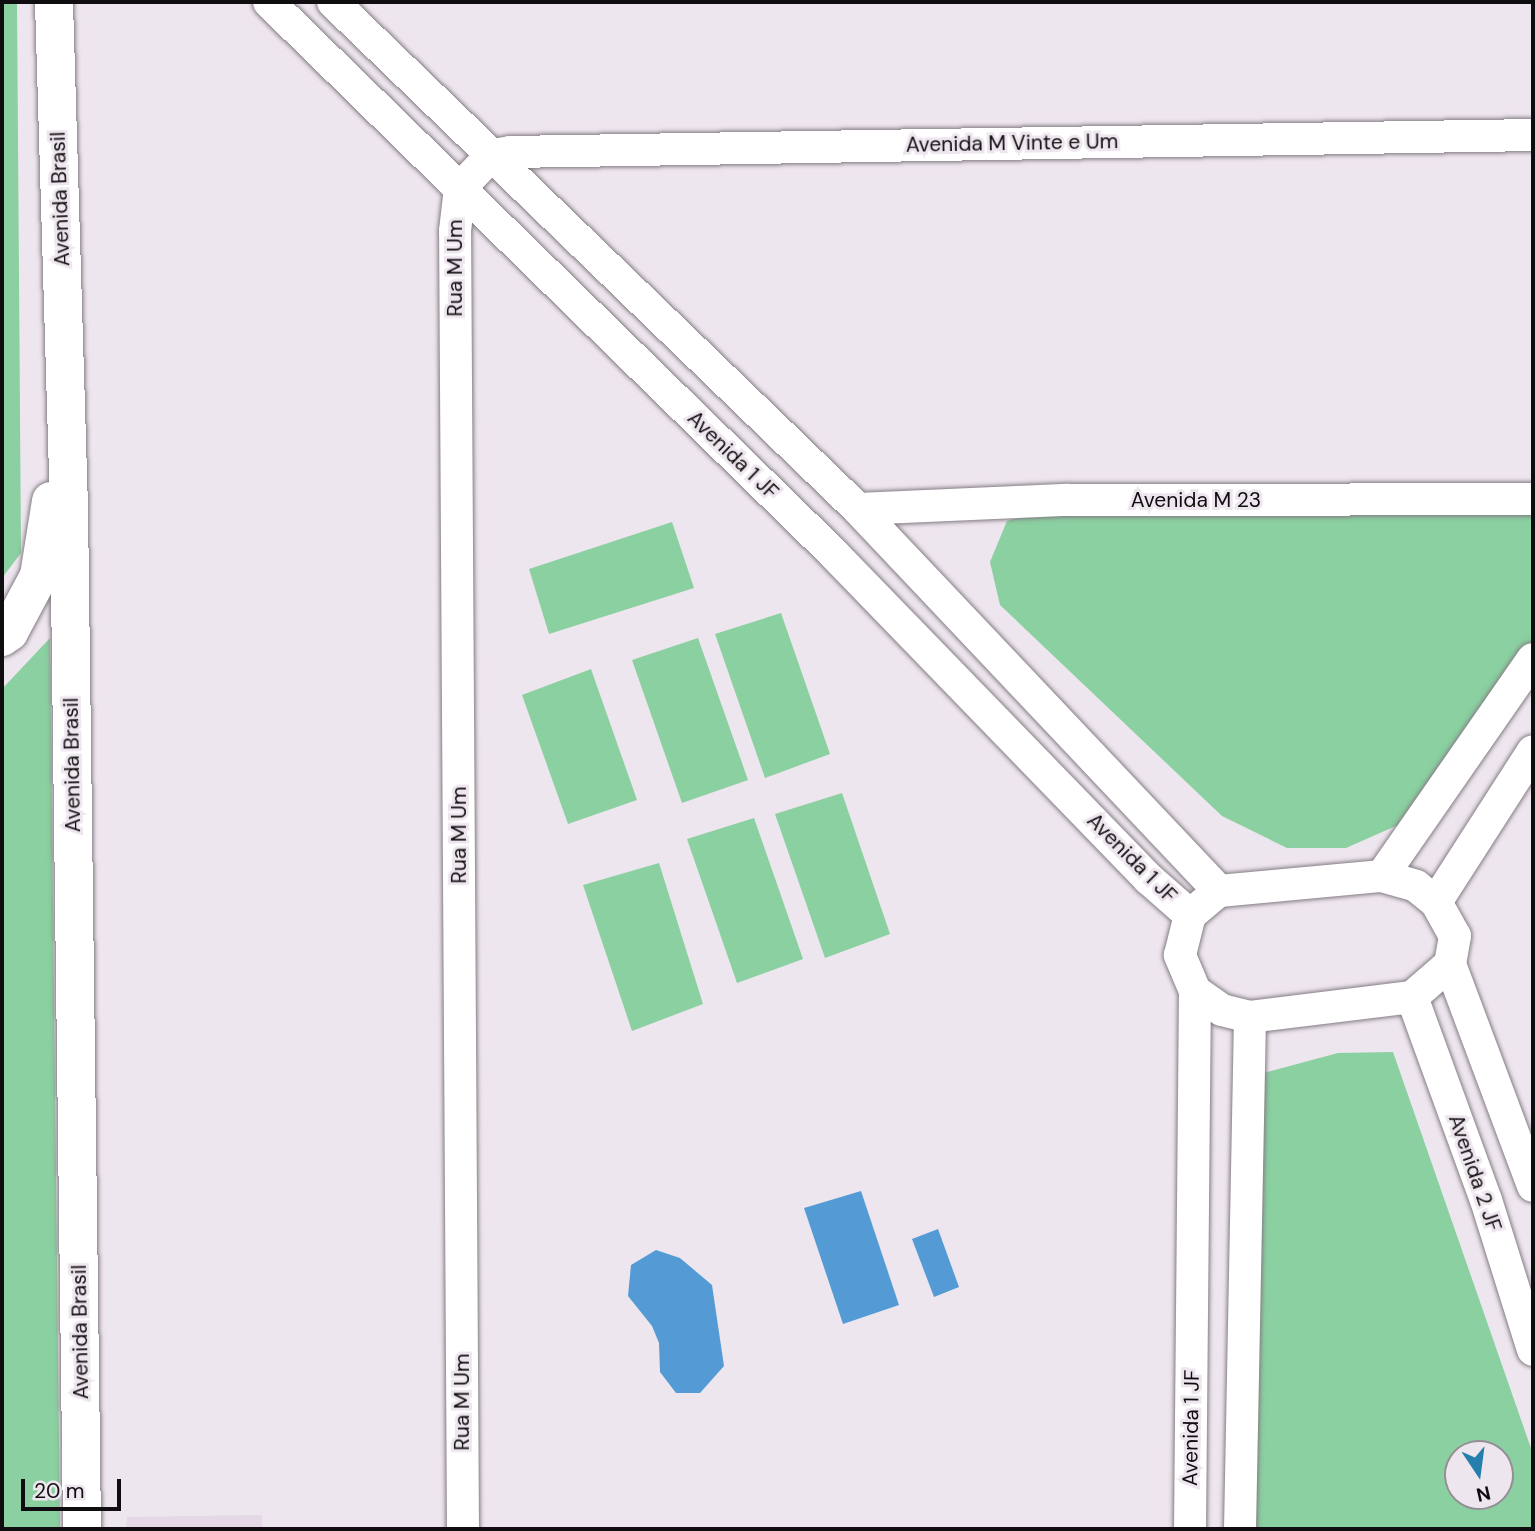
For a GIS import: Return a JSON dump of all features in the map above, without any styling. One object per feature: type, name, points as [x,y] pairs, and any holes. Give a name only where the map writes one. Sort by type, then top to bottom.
[{"type":"main road","name":"Avenida Brasil","points":[[54,2],[66,411],[82,1529]]},
{"type":"main road","points":[[2,637],[9,632],[39,576],[66,411]]},
{"type":"street","name":"Avenida 1 JF","points":[[270,2],[768,489],[1149,878],[1190,915]]},
{"type":"street","name":"Avenida 1 JF","points":[[333,2],[798,456],[858,509],[1219,891]]},
{"type":"street","name":"Avenida M Vinte e Um","points":[[492,155],[1533,135]]},
{"type":"street","points":[[460,187],[492,155]]},
{"type":"street","name":"Rua M Um","points":[[460,187],[455,245],[463,1529]]},
{"type":"street","points":[[768,489],[798,456]]},
{"type":"street","name":"Avenida M 23","points":[[858,509],[1068,500],[1533,499]]},
{"type":"street","points":[[923,646],[956,615]]},
{"type":"street","points":[[1382,876],[1486,733],[1533,659]]},
{"type":"street","points":[[1436,902],[1533,751]]},
{"type":"street","points":[[1450,964],[1412,997],[1250,1017],[1222,1010],[1195,991],[1180,955],[1190,915],[1219,891],[1382,876],[1416,886],[1436,902],[1455,936],[1450,964],[1533,1186]]},
{"type":"street","name":"Avenida 1 JF","points":[[1190,1529],[1195,991]]},
{"type":"street","name":"Avenida 2 JF","points":[[1412,997],[1486,1200],[1533,1350]]},
{"type":"street","points":[[1240,1529],[1250,1017]]},
{"type":"shaded area","points":[[262,1515],[262,1529],[126,1529],[127,1517]]},
{"type":"green space","points":[[2,2],[17,2],[21,553],[2,578]]},
{"type":"green space","points":[[1048,509],[1533,509],[1533,649],[1407,821],[1346,848],[1287,848],[1222,816],[1000,605],[990,562],[1007,521]]},
{"type":"green space","points":[[672,522],[694,588],[549,634],[529,569]]},
{"type":"green space","points":[[781,613],[830,754],[765,778],[715,634]]},
{"type":"green space","points":[[50,638],[60,1529],[2,1529],[2,689]]},
{"type":"green space","points":[[698,638],[748,780],[682,803],[632,660]]},
{"type":"green space","points":[[591,669],[637,800],[568,824],[522,695]]},
{"type":"green space","points":[[842,793],[890,934],[825,958],[775,814]]},
{"type":"green space","points":[[754,818],[803,959],[737,983],[687,839]]},
{"type":"green space","points":[[659,863],[703,1004],[632,1031],[583,885]]},
{"type":"green space","points":[[1393,1052],[1533,1454],[1533,1529],[1254,1529],[1256,1075],[1338,1053]]},
{"type":"water","points":[[861,1191],[899,1305],[843,1324],[804,1208]]},
{"type":"water","points":[[938,1229],[959,1287],[934,1297],[912,1239]]},
{"type":"water","points":[[656,1250],[680,1258],[712,1285],[724,1366],[700,1393],[676,1393],[660,1372],[659,1343],[652,1326],[628,1296],[631,1265]]}]
